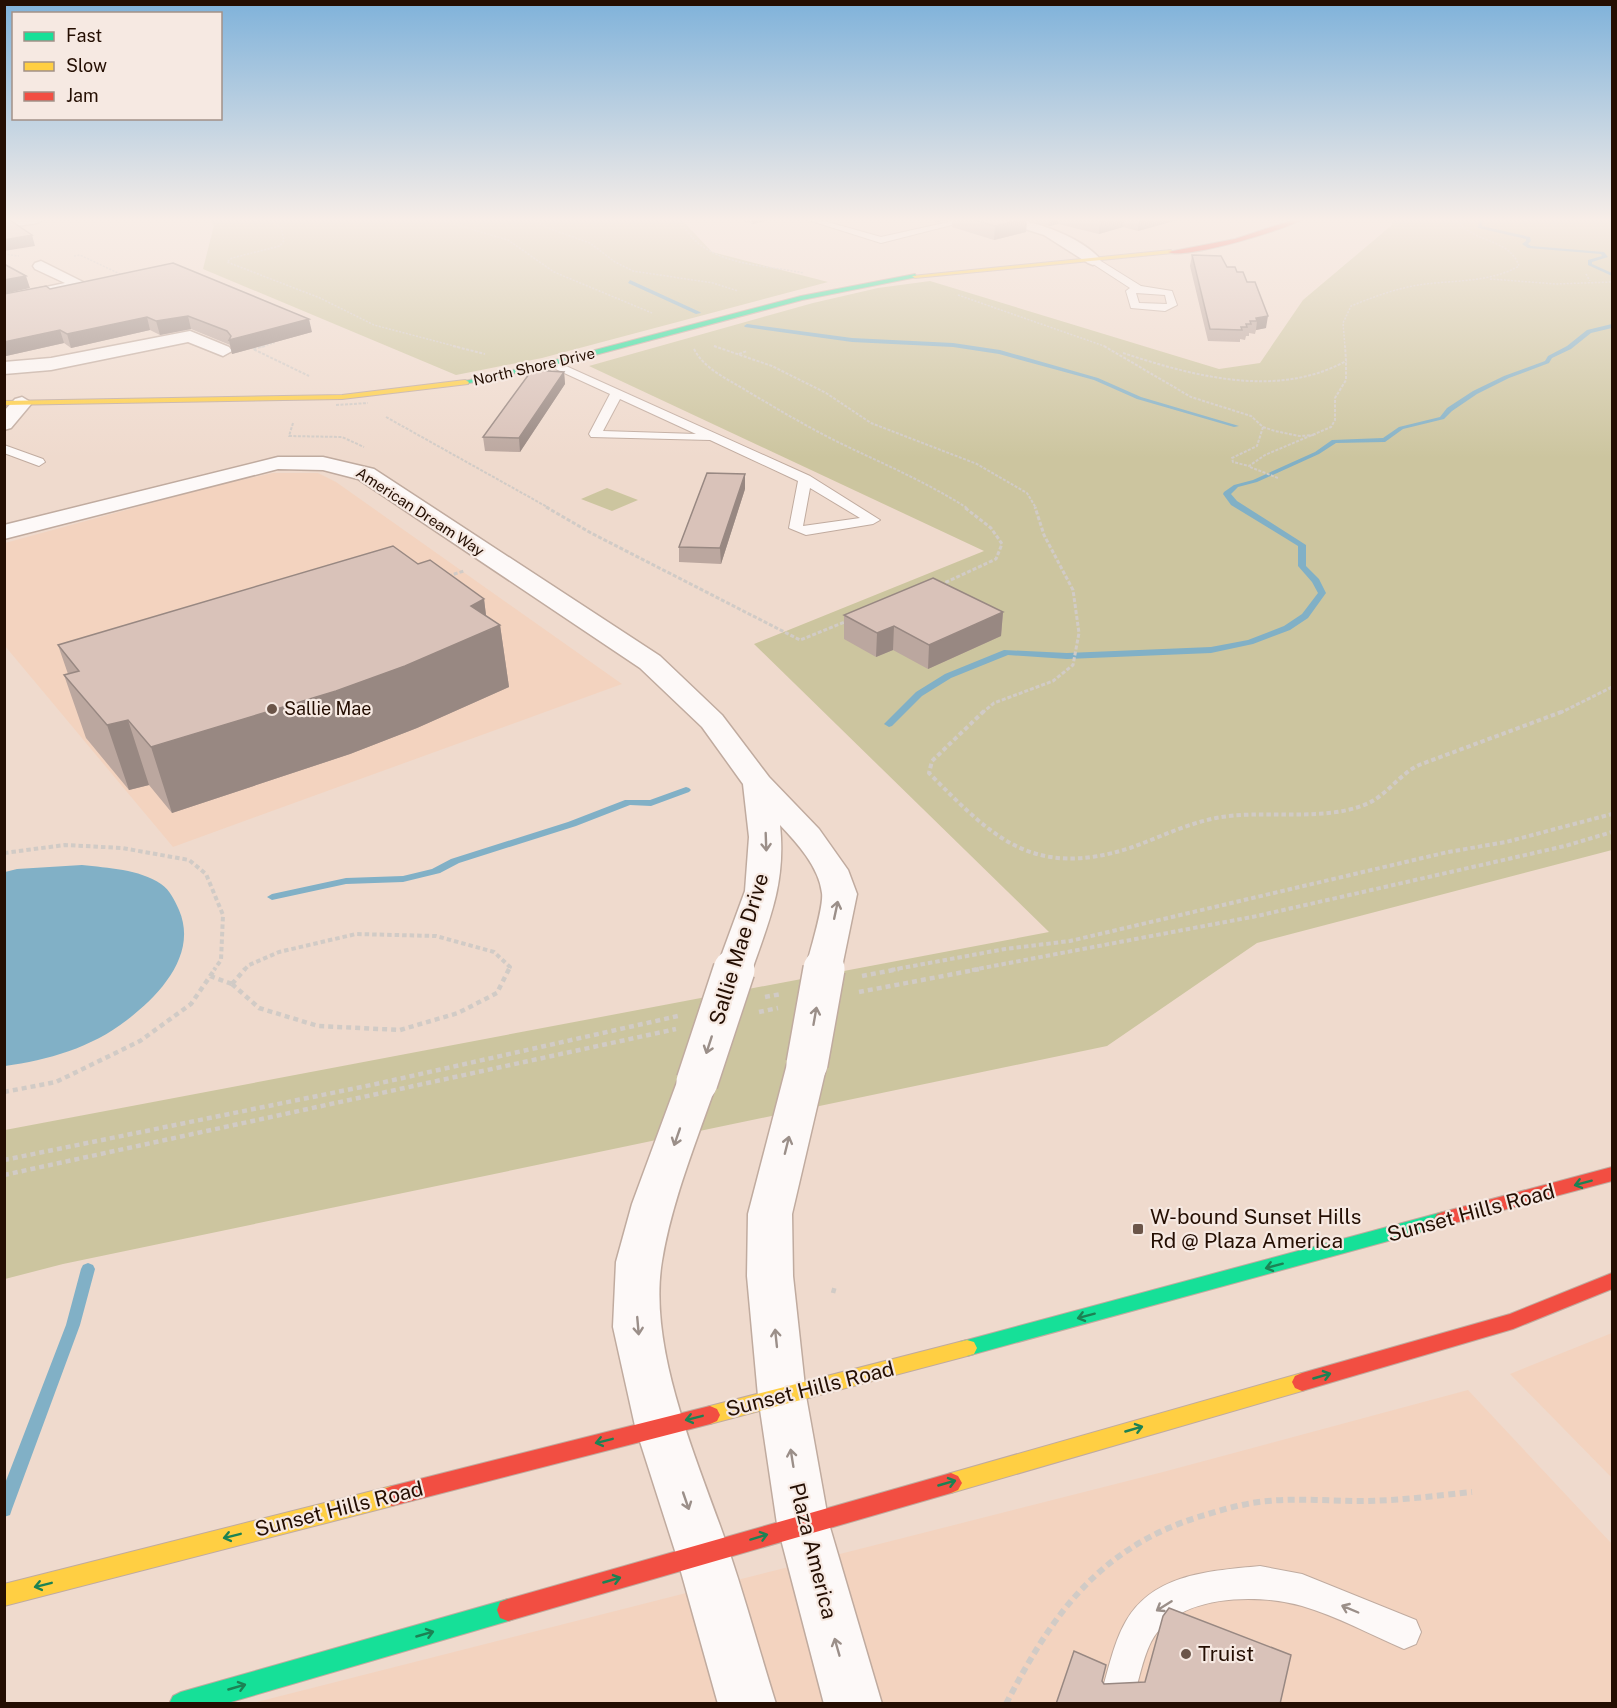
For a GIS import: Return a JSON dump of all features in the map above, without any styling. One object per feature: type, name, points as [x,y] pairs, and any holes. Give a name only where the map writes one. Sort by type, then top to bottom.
[{"type":"street","name":"North Shore Drive","points":[[13,403],[342,397],[436,387],[553,364],[798,299]]},
{"type":"street","points":[[4,368],[51,364],[190,336],[223,351]]},
{"type":"street","points":[[4,424],[13,403]]},
{"type":"street","name":"American Dream Way","points":[[4,532],[255,467],[278,463],[342,465],[366,474],[650,662],[678,685],[712,721],[758,784]]},
{"type":"street","points":[[758,784],[808,836],[831,870],[840,894],[807,1064],[770,1214],[770,1276],[782,1396]]},
{"type":"street","name":"Sallie Mae Drive","points":[[660,1426],[636,1327],[639,1262],[654,1204],[762,892],[766,864],[766,837],[758,784]]},
{"type":"street","name":"Sunset Hills Road","points":[[4,1595],[782,1396],[1612,1174]]},
{"type":"street","points":[[181,1704],[1503,1324],[1612,1281]]},
{"type":"street","name":"Plaza America","points":[[782,1396],[803,1524],[853,1704]]},
{"type":"street","points":[[660,1426],[704,1554],[747,1704]]},
{"type":"lane","points":[[553,364],[805,479],[873,520],[806,531],[795,528],[805,479]]},
{"type":"lane","points":[[617,393],[595,434],[718,438]]},
{"type":"lane","points":[[4,449],[39,462]]},
{"type":"lane","points":[[1115,1704],[1138,1632],[1158,1608],[1193,1589],[1260,1582],[1302,1590],[1404,1632]]},
{"type":"path","points":[[321,299],[374,325],[466,350],[495,354]]},
{"type":"path","points":[[620,299],[654,313]]},
{"type":"path","points":[[970,299],[1061,328],[1116,351],[1172,369],[1244,378],[1313,375],[1338,367],[1346,361]]},
{"type":"path","points":[[1249,466],[1265,455],[1331,427],[1335,420],[1335,398],[1346,380],[1343,323],[1346,312],[1351,306],[1369,299]]},
{"type":"path","points":[[711,344],[772,366],[815,387],[871,423],[976,464],[1027,493],[1038,512],[1044,535],[1073,590],[1079,633],[1073,665],[1065,674],[1053,681],[994,703],[977,716],[932,761],[929,772],[990,830],[1009,843],[1049,858],[1097,857],[1213,819],[1238,815],[1352,809],[1376,801],[1400,773],[1522,730],[1585,703],[1612,687]]},
{"type":"path","points":[[738,355],[747,351]]},
{"type":"path","points":[[1116,351],[1191,397],[1251,416],[1263,426],[1287,434],[1316,435]]},
{"type":"path","points":[[341,404],[353,403],[371,410]]},
{"type":"path","points":[[336,405],[368,403]]},
{"type":"path","points":[[381,415],[439,445],[591,533],[800,640]]},
{"type":"path","points":[[1263,426],[1259,445],[1253,451],[1232,458],[1240,465],[1249,466],[1278,478]]},
{"type":"path","points":[[1253,451],[1265,455]]},
{"type":"path","points":[[442,578],[496,561]]},
{"type":"path","points":[[4,853],[65,845],[122,848],[189,860],[206,874],[223,915],[220,960],[191,1004],[140,1041],[56,1082],[4,1092]]},
{"type":"path","points":[[210,976],[232,984],[260,1008],[318,1026],[400,1030],[458,1013],[497,993],[510,967],[494,952],[436,936],[356,934],[279,951],[249,965],[232,984]]},
{"type":"path","points":[[832,1293],[835,1286]]},
{"type":"path","points":[[1006,1704],[1025,1664],[1054,1617],[1093,1572],[1125,1548],[1156,1532],[1188,1519],[1276,1500],[1361,1501],[1472,1492]]},
{"type":"shaded area","points":[[274,299],[765,299],[542,358],[456,375]]},
{"type":"shaded area","points":[[832,299],[988,299],[1219,369],[1260,363],[1303,300],[1612,299],[1612,850],[1257,943],[1107,1046],[63,1264],[5,1279],[5,1130],[1049,932],[754,644],[984,551],[589,366]]},
{"type":"shaded area","points":[[273,473],[318,473],[336,482],[622,684],[173,847],[5,646],[5,543],[218,485]]},
{"type":"shaded area","points":[[607,488],[638,500],[612,511],[581,499]]},
{"type":"shaded area","points":[[1612,1333],[1612,1478],[1510,1374]]},
{"type":"shaded area","points":[[1468,1390],[1612,1544],[1612,1703],[249,1704],[1163,1472]]},
{"type":"water","points":[[82,865],[133,872],[164,886],[176,903],[184,926],[184,942],[180,958],[163,986],[152,998],[113,1030],[69,1051],[5,1066],[5,872],[17,869]]},
{"type":"building","points":[[4,299],[260,299],[309,319],[229,340],[231,336],[227,331],[188,316],[156,321],[147,317],[67,334],[60,330],[4,342]]},
{"type":"building","points":[[1203,299],[1261,299],[1268,316],[1256,318],[1257,321],[1250,321],[1251,324],[1246,324],[1247,327],[1241,327],[1242,330],[1210,329]]},
{"type":"building","points":[[532,370],[564,372],[519,438],[483,437]]},
{"type":"building","points":[[707,473],[745,474],[720,548],[679,547]]},
{"type":"building","points":[[393,546],[418,564],[430,560],[484,599],[471,606],[500,625],[405,666],[336,691],[151,747],[128,720],[107,725],[64,675],[79,671],[58,645]]},
{"type":"building","points":[[933,578],[1003,612],[929,645],[894,626],[877,633],[844,615]]},
{"type":"building","points":[[1169,1608],[1291,1655],[1280,1704],[1056,1704],[1074,1651],[1106,1665],[1102,1681],[1104,1684],[1145,1682],[1163,1616]]},
{"type":"waterway","points":[[667,299],[698,313]]},
{"type":"waterway","points":[[747,326],[852,340],[953,345],[1000,352],[1096,379],[1139,398],[1236,426]]},
{"type":"waterway","points":[[889,724],[919,694],[948,676],[1007,652],[1067,656],[1211,650],[1250,642],[1287,628],[1305,616],[1322,593],[1316,581],[1302,566],[1302,545],[1234,503],[1227,494],[1236,486],[1255,481],[1317,453],[1334,441],[1385,440],[1401,428],[1442,418],[1461,401],[1475,393],[1522,370],[1547,362],[1550,357],[1569,347],[1589,331],[1612,326]]},
{"type":"waterway","points":[[272,897],[346,881],[403,879],[436,871],[455,861],[572,824],[629,802],[651,803],[686,790]]},
{"type":"waterway","points":[[4,1509],[73,1325],[88,1269]]},
{"type":"traffic: fast","points":[[465,382],[578,357],[798,299]]},
{"type":"traffic: fast","points":[[967,1348],[1443,1219]]},
{"type":"traffic: fast","points":[[181,1704],[508,1610]]},
{"type":"traffic: slow","points":[[4,403],[342,397],[465,382]]},
{"type":"traffic: slow","points":[[710,1415],[967,1348]]},
{"type":"traffic: slow","points":[[951,1483],[1302,1382]]},
{"type":"traffic: slow","points":[[4,1595],[392,1496]]},
{"type":"traffic: jam","points":[[1443,1219],[1612,1174]]},
{"type":"traffic: jam","points":[[1302,1382],[1513,1321],[1612,1281]]},
{"type":"traffic: jam","points":[[392,1496],[710,1415]]},
{"type":"traffic: jam","points":[[508,1610],[951,1483]]},
{"type":"place","name":"Sallie Mae","points":[[272,709]]},
{"type":"place","name":"W-bound Sunset Hills Rd @ Plaza America","points":[[1138,1229]]},
{"type":"place","name":"Truist","points":[[1186,1654]]}]
